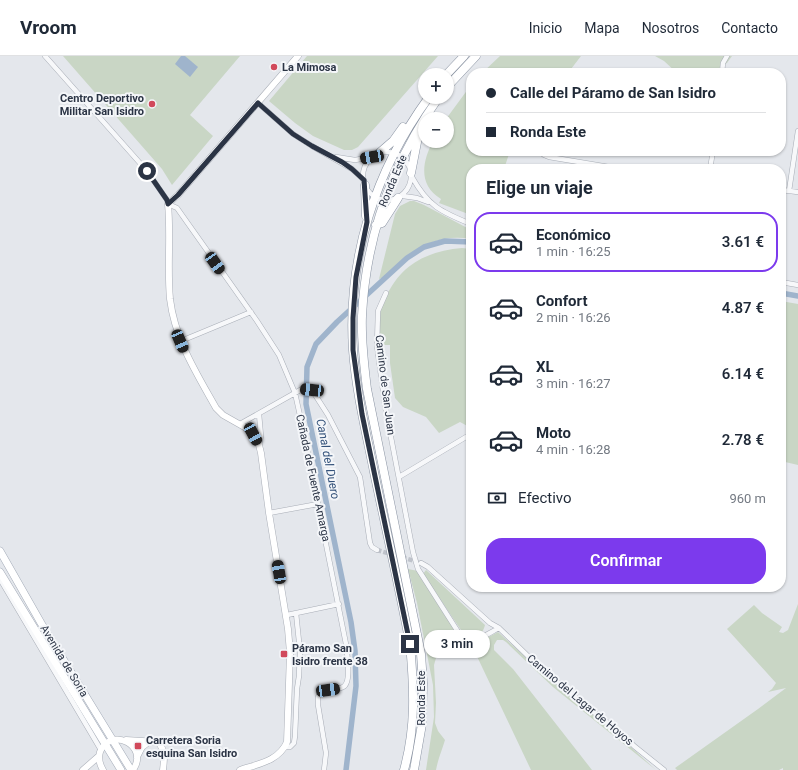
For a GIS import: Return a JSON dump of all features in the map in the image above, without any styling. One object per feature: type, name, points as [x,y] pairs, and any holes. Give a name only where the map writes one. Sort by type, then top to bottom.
[{"type":"highway","points":[[453,68],[464,56]]},
{"type":"highway","points":[[454,80],[476,56]]},
{"type":"highway","name":"Ronda Este","points":[[404,770],[411,739],[414,710],[410,644],[362,414],[353,350],[353,318],[360,249],[375,197],[393,153],[412,120],[424,104]]},
{"type":"highway","points":[[375,155],[393,141],[406,124],[412,120]]},
{"type":"highway","name":"Ronda Este","points":[[414,770],[422,724],[423,683],[421,654],[367,389],[363,354],[362,317],[364,287],[376,226],[392,178],[418,128]]},
{"type":"highway","points":[[412,175],[418,140]]},
{"type":"highway","points":[[364,183],[367,222]]},
{"type":"highway","points":[[376,226],[382,223],[400,197]]},
{"type":"main road","name":"Avenida de Soria","points":[[0,551],[41,623],[112,740],[132,770]]},
{"type":"main road","name":"Avenida de Soria","points":[[0,572],[102,750],[121,770]]},
{"type":"street","points":[[46,56],[147,171],[167,200],[169,216],[170,299],[180,341],[216,408],[223,415],[240,424],[253,434],[259,445]]},
{"type":"street","points":[[168,204],[178,195],[298,56]]},
{"type":"street","points":[[722,68],[723,63],[727,56]]},
{"type":"street","points":[[258,103],[293,134],[352,169],[364,183],[369,192],[375,197],[384,200],[391,200],[400,197],[417,198],[429,202],[452,216],[466,222]]},
{"type":"street","points":[[789,191],[798,131]]},
{"type":"street","points":[[330,156],[349,160],[393,153],[402,158],[409,167],[418,188],[429,202]]},
{"type":"street","points":[[364,183],[367,163],[375,155]]},
{"type":"street","points":[[544,156],[589,164]]},
{"type":"street","points":[[400,197],[410,184],[412,175]]},
{"type":"street","points":[[786,191],[798,192]]},
{"type":"street","name":"Cañada de Fuente Amarga","points":[[168,204],[177,208],[251,312],[279,355],[295,393],[346,644],[349,679],[347,684],[343,687],[321,691],[318,697],[326,753],[324,770]]},
{"type":"street","points":[[786,283],[798,285]]},
{"type":"street","name":"Camino de San Juan","points":[[386,293],[378,311],[377,346],[385,406],[418,569],[469,649]]},
{"type":"street","points":[[180,341],[251,312]]},
{"type":"street","points":[[240,424],[302,389],[312,390],[328,415],[360,477],[370,543],[372,547],[377,550]]},
{"type":"street","points":[[240,770],[275,758],[284,750],[288,732],[290,653],[286,615],[268,512],[259,445],[261,436],[258,414]]},
{"type":"street","points":[[399,477],[466,437]]},
{"type":"street","points":[[268,512],[318,504]]},
{"type":"street","name":"Camino del Lagar de Hoyos","points":[[421,563],[428,567],[490,623],[499,628],[577,700],[622,734],[634,746],[664,770]]},
{"type":"street","name":"Avenida de Soria","points":[[0,579],[102,750]]},
{"type":"street","points":[[286,615],[338,604]]},
{"type":"street","points":[[285,747],[290,747],[294,743],[295,736],[300,651],[296,613]]},
{"type":"street","points":[[464,639],[472,641],[499,628]]},
{"type":"street","points":[[83,770],[112,740],[119,739],[158,742],[163,748],[165,754],[163,770]]},
{"type":"street","points":[[124,740],[132,746],[136,752],[137,762],[132,770]]},
{"type":"street","points":[[137,757],[142,748],[150,741]]},
{"type":"street","points":[[102,750],[99,762],[103,770]]},
{"type":"green space","name":"Centro Deportivo Militar San Isidro","points":[[63,56],[240,56],[190,115],[213,136],[172,185],[162,169]]},
{"type":"green space","points":[[307,56],[438,56],[427,68],[418,68],[418,79],[358,147],[352,150],[344,150],[313,136],[269,101]]},
{"type":"green space","points":[[500,56],[581,56],[572,68],[487,68]]},
{"type":"green space","points":[[655,56],[732,56],[727,63],[719,68],[672,68],[664,61]]},
{"type":"green space","points":[[466,92],[466,156],[508,156],[506,164],[466,164],[466,213],[439,203],[441,199],[428,187],[424,173],[426,157],[429,149],[454,148],[454,112],[451,112]]},
{"type":"green space","points":[[410,201],[424,205],[466,227],[466,238],[442,239],[424,245],[400,262],[388,274],[379,279],[395,214],[400,206]]},
{"type":"green space","points":[[466,248],[466,425],[460,422],[439,433],[426,417],[403,407],[395,398],[390,363],[390,345],[380,345],[380,311],[392,286],[399,276],[408,268],[427,256],[450,250]]},
{"type":"green space","points":[[786,302],[798,304],[798,465],[786,462]]},
{"type":"green space","points":[[408,569],[418,571],[461,639],[440,652],[434,665],[436,703],[435,723],[438,731],[445,740],[436,770],[426,770],[434,717],[433,685],[417,603]]},
{"type":"green space","points":[[426,570],[485,625],[482,632],[478,636],[475,638],[468,638],[465,636],[423,574]]},
{"type":"green space","points":[[798,604],[798,770],[783,770],[783,768],[779,770],[677,770],[675,768],[786,688],[768,692],[776,683],[727,629],[754,605],[762,613],[782,627],[779,632],[783,633],[788,630]]},
{"type":"green space","points":[[498,632],[545,675],[622,739],[656,770],[553,687],[506,642],[503,640],[497,640],[494,645],[494,650],[513,669],[592,770],[531,770],[472,646]]},
{"type":"water","points":[[181,56],[185,56],[198,67],[190,77],[175,64]]},
{"type":"waterway","name":"Canal del Duero","points":[[346,770],[356,686],[355,651],[351,622],[306,404],[307,367],[316,344],[337,322],[407,258],[424,247],[445,241],[466,242]]},
{"type":"waterway","name":"Canal del Duero","points":[[786,294],[798,296]]},
{"type":"tunnel","points":[[377,550],[418,562]]},
{"type":"place","name":"La Mimosa","points":[[274,67]]},
{"type":"place","name":"Centro Deportivo Militar San Isidro","points":[[152,104]]},
{"type":"place","name":"Páramo San Isidro frente 38","points":[[284,654]]},
{"type":"place","name":"Carretera Soria esquina San Isidro","points":[[138,746]]},
{"type":"route","points":[[147,171],[167,200],[168,204],[173,201],[258,103],[293,134],[342,162],[364,180],[367,222],[360,249],[356,277],[353,318],[353,350],[362,414],[410,644]]}]
